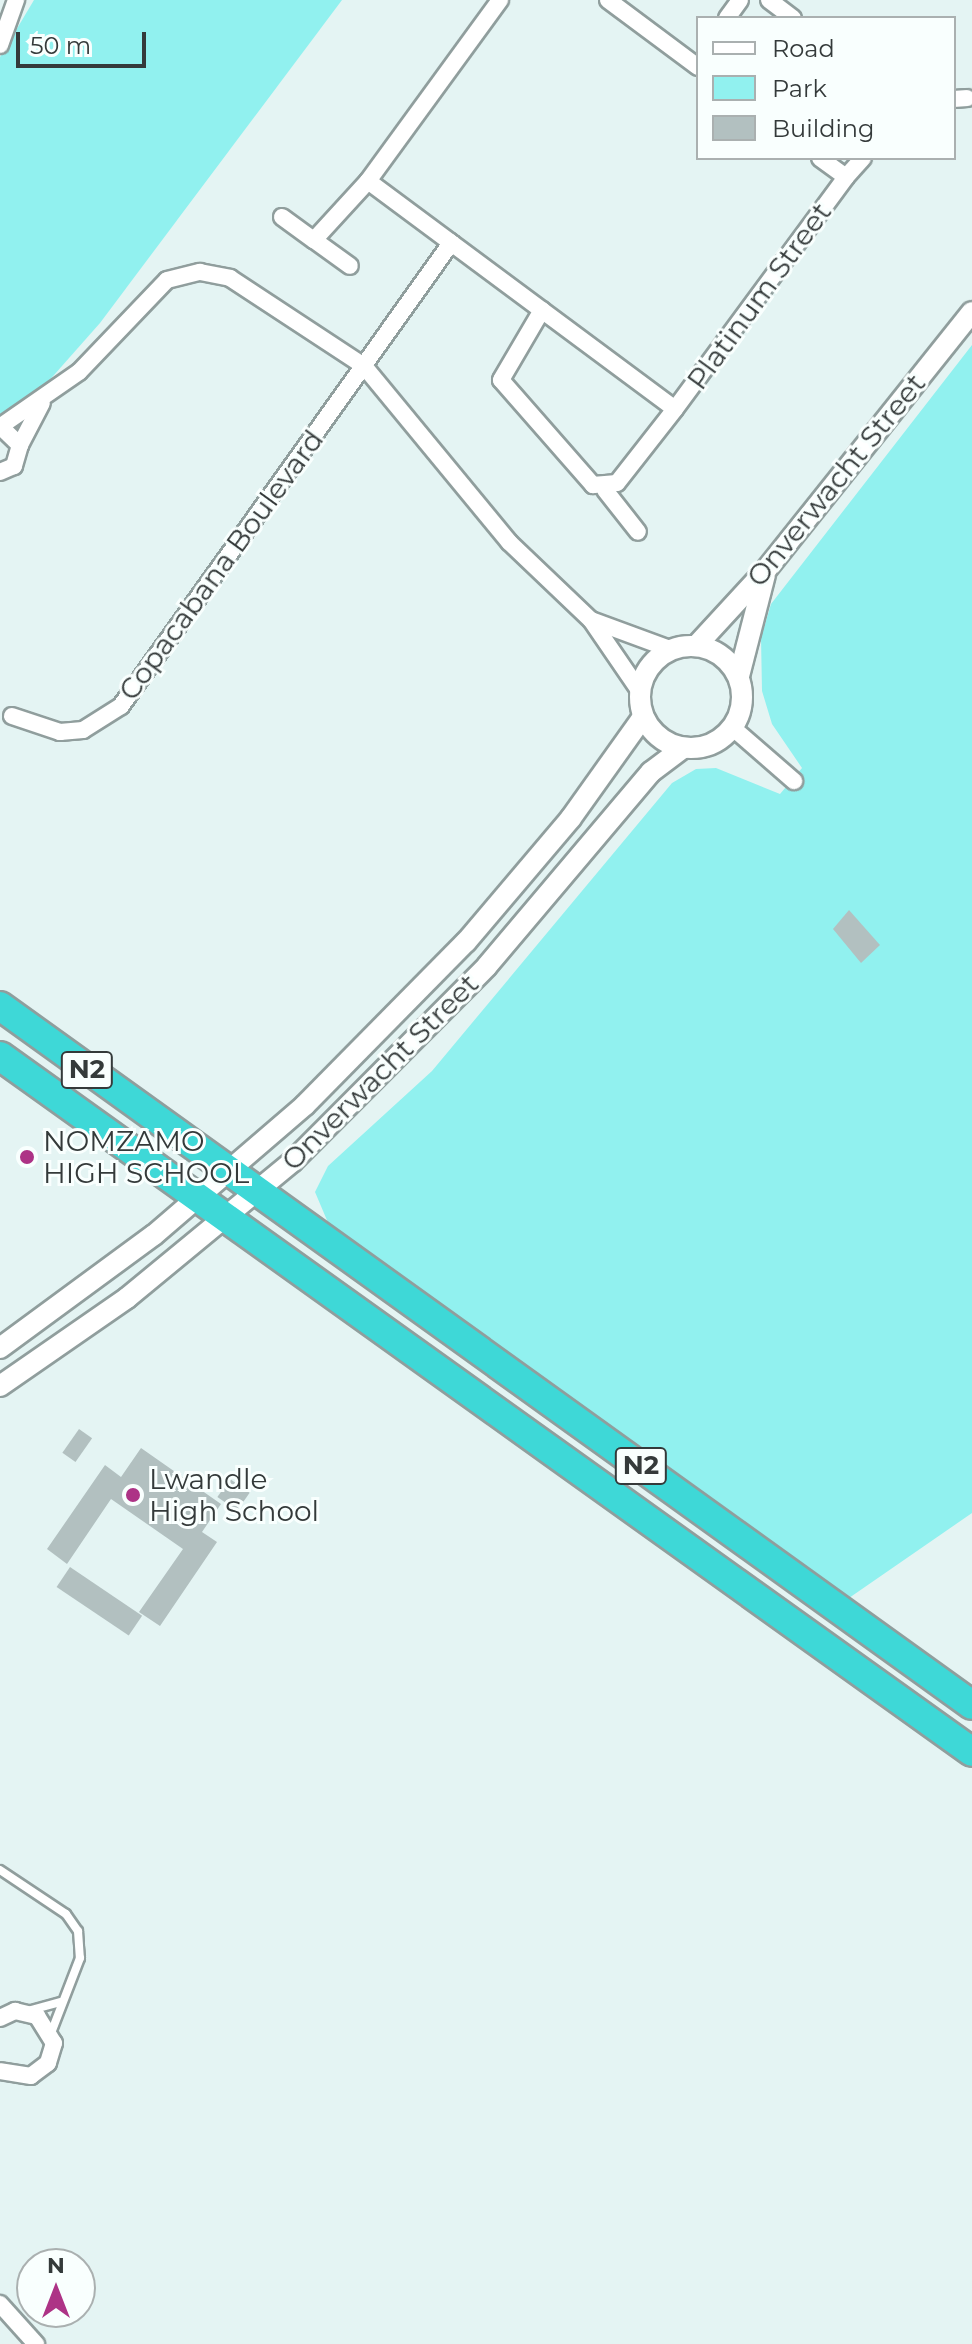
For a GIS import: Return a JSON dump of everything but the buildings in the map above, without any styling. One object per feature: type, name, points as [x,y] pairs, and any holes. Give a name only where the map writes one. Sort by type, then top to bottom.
[{"type":"highway","name":"N2","points":[[0,1006],[972,1705]]},
{"type":"highway","name":"N2","points":[[0,1056],[972,1752]]},
{"type":"street","points":[[0,45],[16,0]]},
{"type":"street","points":[[314,240],[368,181],[500,0]]},
{"type":"street","points":[[769,0],[790,16]]},
{"type":"street","points":[[611,1],[696,62]]},
{"type":"street","name":"Platinum Street","points":[[368,181],[675,409],[846,177],[823,160]]},
{"type":"street","points":[[846,177],[861,160]]},
{"type":"street","points":[[282,217],[350,266]]},
{"type":"street","points":[[364,366],[451,243]]},
{"type":"street","points":[[20,445],[1,426],[42,403],[167,280],[200,272],[230,278],[277,304],[364,366],[509,542],[591,620],[639,690],[643,717],[660,738],[683,748],[712,744],[733,728],[743,703],[739,676],[766,570]]},
{"type":"street","points":[[542,310],[504,366],[505,391],[605,490],[638,532]]},
{"type":"street","name":"Onverwacht Street","points":[[697,645],[766,570],[972,312]]},
{"type":"street","name":"Copacabana Boulevard","points":[[12,716],[60,732],[83,730],[121,706],[364,366]]},
{"type":"street","points":[[0,472],[14,466],[20,445],[42,403]]},
{"type":"street","points":[[605,490],[675,409]]},
{"type":"street","points":[[591,620],[670,649],[697,645],[722,655],[739,676]]},
{"type":"street","points":[[639,690],[649,665],[670,649]]},
{"type":"street","name":"Onverwacht Street","points":[[0,1348],[197,1199],[305,1105],[466,942],[571,818],[643,717]]},
{"type":"street","points":[[733,728],[794,781]]},
{"type":"street","name":"Onverwacht Street","points":[[0,1386],[127,1298],[256,1191],[418,1038],[651,772],[683,748]]},
{"type":"street","points":[[3,2076],[31,2076],[48,2063],[51,2033],[10,2011]]},
{"type":"street","points":[[0,2304],[36,2344]]},
{"type":"lane","points":[[0,1870],[66,1914],[78,1931],[80,1958],[51,2033]]},
{"type":"lane","points":[[10,2011],[61,2002]]},
{"type":"green space","points":[[34,0],[342,0],[100,323],[39,392],[0,414],[0,57]]},
{"type":"green space","points":[[972,345],[972,1513],[849,1598],[329,1225],[315,1192],[328,1166],[432,1071],[672,783],[696,769],[716,768],[780,794],[802,768],[772,724],[762,691],[761,638],[771,604]]},
{"type":"place","name":"NOMZAMO HIGH SCHOOL","points":[[27,1157]]},
{"type":"place","name":"Lwandle High School","points":[[133,1495]]}]
